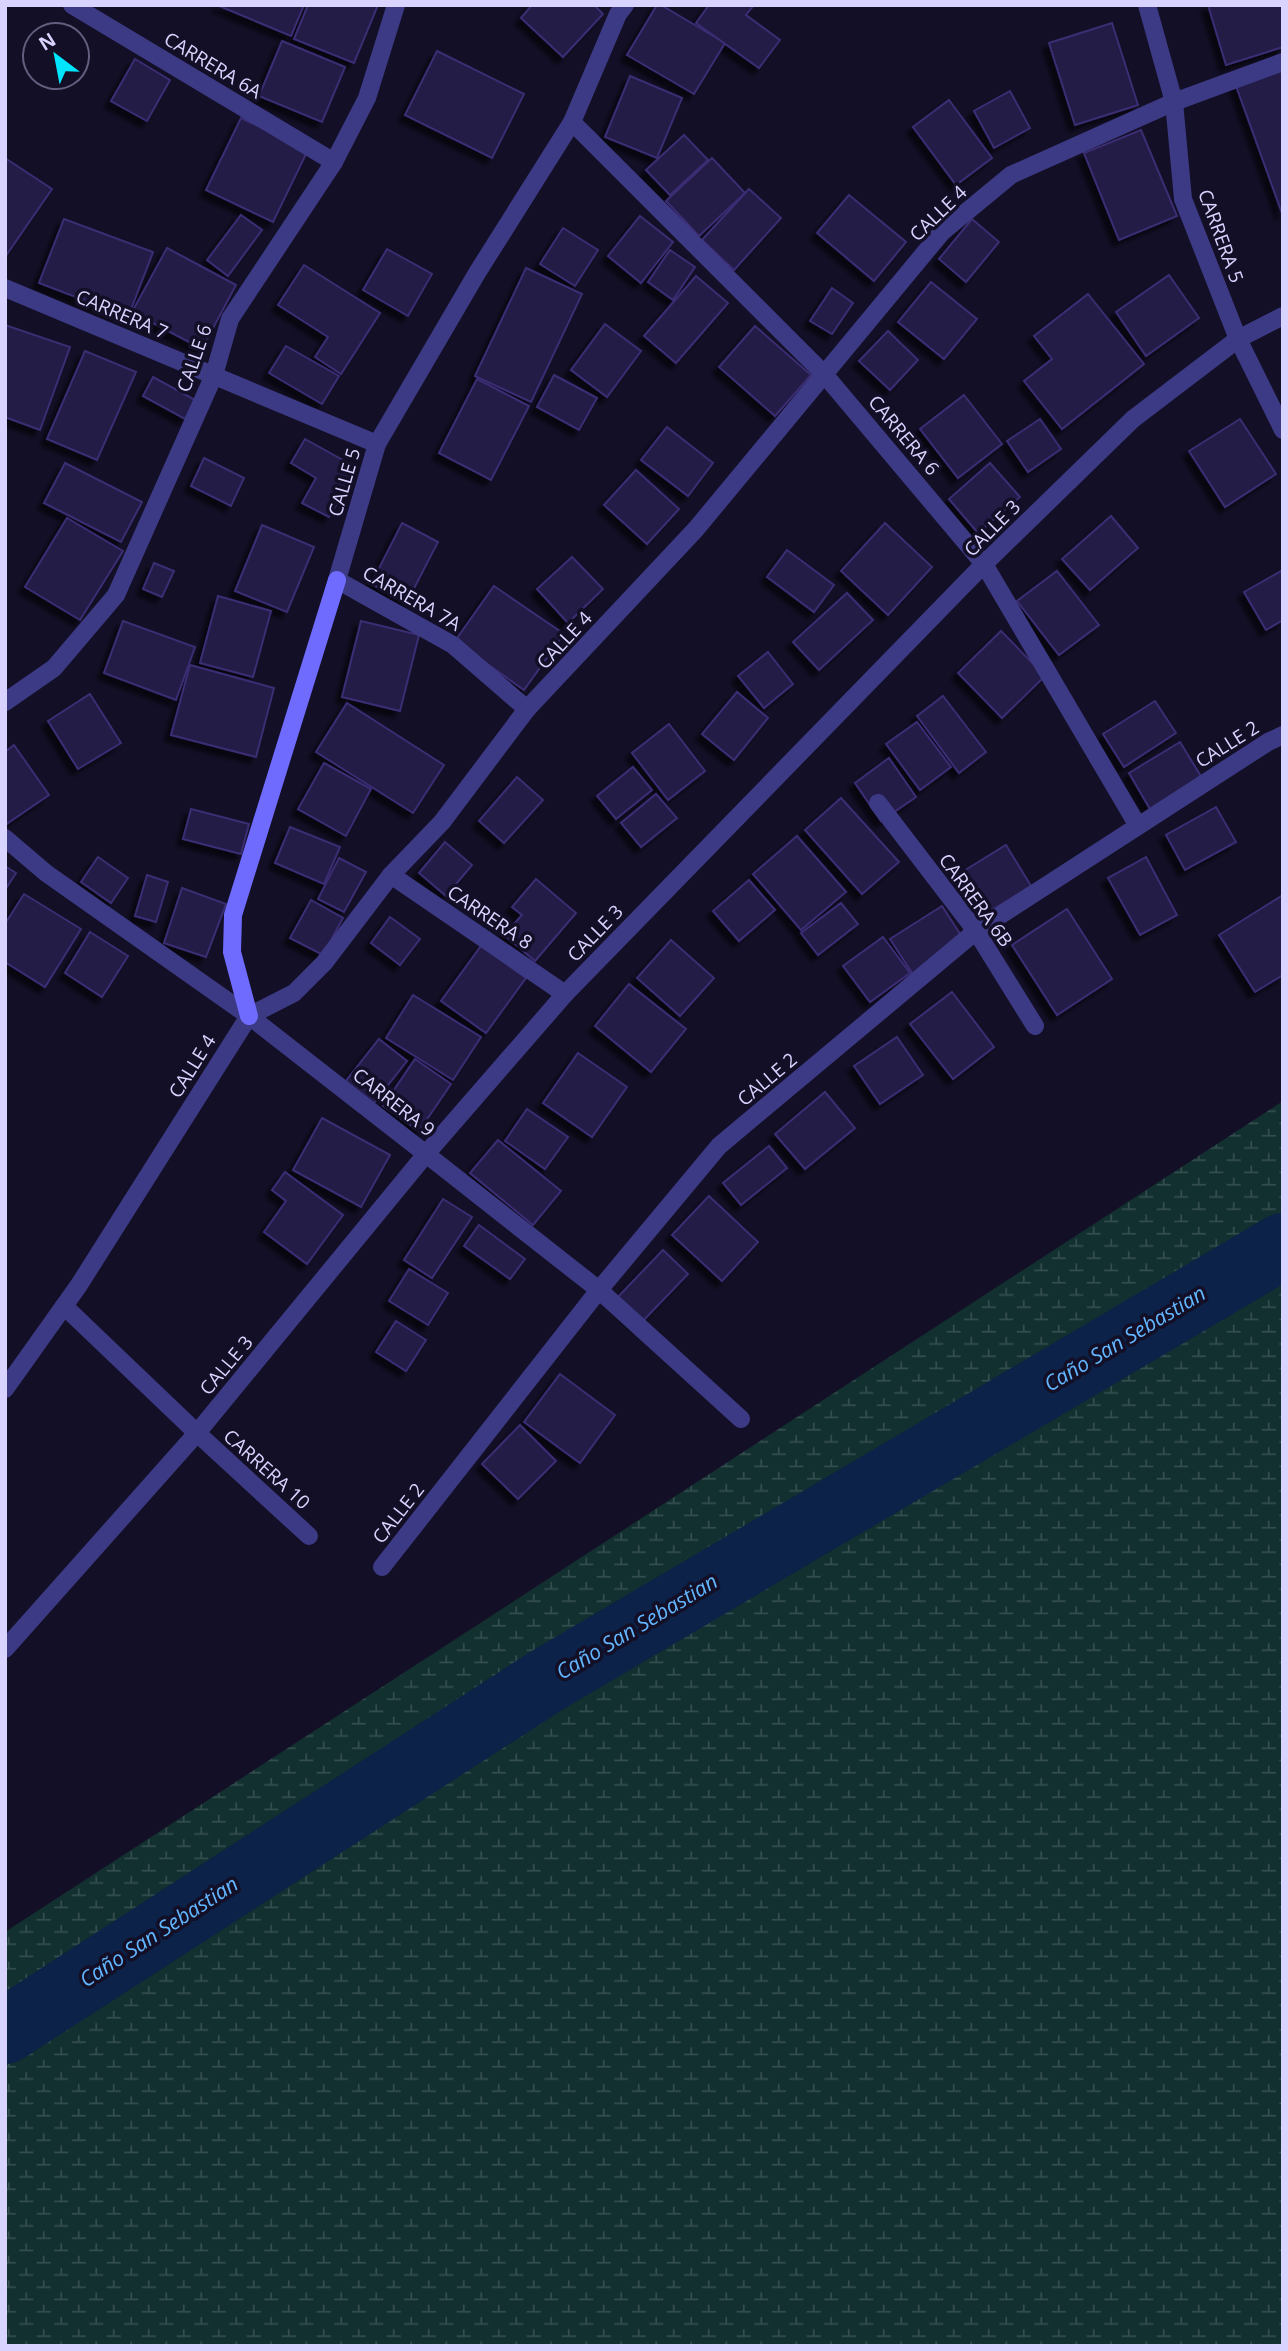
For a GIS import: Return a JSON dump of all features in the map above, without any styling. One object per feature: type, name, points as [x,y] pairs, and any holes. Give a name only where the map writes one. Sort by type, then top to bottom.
[{"type":"street","name":"CARRERA 6A","points":[[72,5],[334,162]]},
{"type":"street","name":"CALLE 6","points":[[5,702],[54,668],[116,595],[214,375],[230,319],[334,162],[367,97],[396,5]]},
{"type":"street","name":"CARRERA 5","points":[[1147,5],[1174,102],[1183,199],[1238,339],[1283,430]]},
{"type":"street","name":"CALLE 5","points":[[249,1016],[232,952],[233,915],[377,444],[477,273],[572,122],[618,8]]},
{"type":"street","name":"CALLE 4","points":[[5,1390],[64,1306],[249,1016],[294,993],[324,963],[391,875],[442,822],[527,709],[696,530],[942,232],[1012,175],[1174,102],[1283,62]]},
{"type":"street","name":"CARRERA 6","points":[[572,122],[824,374],[984,564],[1138,826]]},
{"type":"street","name":"CARRERA 7","points":[[5,288],[377,444]]},
{"type":"street","name":"CALLE 3","points":[[5,1649],[197,1433],[426,1154],[565,994],[984,564],[1133,419],[1238,339],[1283,316]]},
{"type":"street","name":"CARRERA 7A","points":[[337,580],[453,645],[527,709]]},
{"type":"street","name":"CALLE 2","points":[[382,1567],[598,1290],[719,1146],[976,931],[1283,735]]},
{"type":"street","name":"CARRERA 6B","points":[[878,803],[976,931],[1035,1026]]},
{"type":"street","name":"CARRERA 9","points":[[5,838],[46,873],[249,1016],[426,1154],[598,1290],[741,1419]]},
{"type":"street","name":"CARRERA 8","points":[[391,875],[565,994]]},
{"type":"street","name":"CARRERA 10","points":[[64,1306],[309,1536]]},
{"type":"green space","points":[[1283,1101],[1283,2346],[5,2346],[5,1932]]},
{"type":"building","points":[[217,5],[304,5],[291,36]]},
{"type":"building","points":[[308,5],[378,5],[354,63],[294,39]]},
{"type":"building","points":[[532,5],[594,5],[603,14],[563,57],[521,18]]},
{"type":"building","points":[[657,5],[725,43],[694,94],[627,55]]},
{"type":"building","points":[[709,5],[754,5],[746,15],[780,40],[759,68],[696,23]]},
{"type":"building","points":[[1208,5],[1283,5],[1283,47],[1226,65]]},
{"type":"building","points":[[1112,23],[1138,105],[1075,125],[1049,43]]},
{"type":"building","points":[[282,41],[345,67],[322,122],[259,96]]},
{"type":"building","points":[[437,51],[524,94],[492,158],[405,115]]},
{"type":"building","points":[[135,59],[170,80],[147,121],[111,101]]},
{"type":"building","points":[[1283,66],[1283,216],[1235,83]]},
{"type":"building","points":[[630,76],[682,98],[657,158],[605,137]]},
{"type":"building","points":[[1010,91],[1030,128],[994,148],[974,111]]},
{"type":"building","points":[[949,100],[992,158],[956,185],[913,127]]},
{"type":"building","points":[[241,118],[308,150],[273,222],[206,190]]},
{"type":"building","points":[[1141,130],[1177,216],[1119,240],[1084,153]]},
{"type":"building","points":[[684,135],[708,160],[670,195],[646,170]]},
{"type":"building","points":[[5,158],[52,189],[5,257]]},
{"type":"building","points":[[712,158],[745,193],[699,236],[666,201]]},
{"type":"building","points":[[749,189],[781,218],[734,270],[702,240]]},
{"type":"building","points":[[849,195],[906,242],[874,281],[817,233]]},
{"type":"building","points":[[241,215],[262,230],[228,276],[207,260]]},
{"type":"building","points":[[640,216],[673,242],[641,283],[608,256]]},
{"type":"building","points":[[64,219],[153,252],[128,317],[39,283]]},
{"type":"building","points":[[972,219],[999,242],[966,282],[939,259]]},
{"type":"building","points":[[563,228],[598,250],[575,286],[540,264]]},
{"type":"building","points":[[167,248],[236,285],[202,349],[132,312]]},
{"type":"building","points":[[387,249],[432,274],[408,316],[363,290]]},
{"type":"building","points":[[670,250],[695,267],[673,300],[648,282]]},
{"type":"building","points":[[304,265],[380,313],[341,374],[315,357],[328,337],[278,305]]},
{"type":"building","points":[[526,268],[582,294],[531,402],[475,376]]},
{"type":"building","points":[[1169,275],[1199,318],[1146,356],[1116,312]]},
{"type":"building","points":[[696,276],[728,303],[676,363],[644,336]]},
{"type":"building","points":[[931,282],[977,319],[944,359],[898,322]]},
{"type":"building","points":[[832,288],[853,303],[832,334],[810,321]]},
{"type":"building","points":[[1088,294],[1144,364],[1062,429],[1024,381],[1052,359],[1034,336]]},
{"type":"building","points":[[605,324],[641,351],[607,397],[571,370]]},
{"type":"building","points":[[5,325],[70,347],[40,430],[5,417]]},
{"type":"building","points":[[755,326],[811,375],[775,416],[719,367]]},
{"type":"building","points":[[888,331],[918,360],[890,390],[859,361]]},
{"type":"building","points":[[286,346],[339,376],[322,404],[269,373]]},
{"type":"building","points":[[85,351],[136,372],[97,460],[47,439]]},
{"type":"building","points":[[554,375],[597,398],[579,430],[537,407]]},
{"type":"building","points":[[153,377],[195,400],[185,419],[143,396]]},
{"type":"building","points":[[477,379],[529,406],[491,480],[439,453]]},
{"type":"building","points":[[964,395],[1002,444],[958,478],[920,429]]},
{"type":"building","points":[[1040,419],[1061,449],[1028,472],[1007,441]]},
{"type":"building","points":[[1240,419],[1276,474],[1225,507],[1189,451]]},
{"type":"building","points":[[667,427],[713,463],[688,496],[641,460]]},
{"type":"building","points":[[305,439],[357,468],[329,517],[302,503],[316,478],[291,463]]},
{"type":"building","points":[[204,458],[244,478],[231,506],[191,486]]},
{"type":"building","points":[[65,463],[142,502],[121,542],[44,503]]},
{"type":"building","points":[[990,463],[1020,497],[978,533],[949,499]]},
{"type":"building","points":[[636,470],[679,509],[647,544],[604,505]]},
{"type":"building","points":[[1111,516],[1138,548],[1090,590],[1062,559]]},
{"type":"building","points":[[67,518],[123,551],[80,620],[25,587]]},
{"type":"building","points":[[402,523],[438,542],[407,602],[371,584]]},
{"type":"building","points":[[885,523],[932,567],[888,615],[841,571]]},
{"type":"building","points":[[262,525],[314,547],[287,612],[235,591]]},
{"type":"building","points":[[787,550],[834,585],[814,612],[767,577]]},
{"type":"building","points":[[572,557],[603,589],[568,623],[537,589]]},
{"type":"building","points":[[154,563],[174,571],[162,597],[143,589]]},
{"type":"building","points":[[1283,570],[1283,620],[1266,630],[1244,592]]},
{"type":"building","points":[[1057,571],[1099,625],[1059,655],[1017,601]]},
{"type":"building","points":[[494,586],[564,634],[524,690],[455,641]]},
{"type":"building","points":[[847,593],[873,620],[819,670],[793,642]]},
{"type":"building","points":[[218,596],[271,611],[253,677],[200,663]]},
{"type":"building","points":[[123,621],[195,647],[176,700],[104,673]]},
{"type":"building","points":[[361,621],[419,635],[400,711],[342,697]]},
{"type":"building","points":[[1001,631],[1045,676],[1002,718],[958,673]]},
{"type":"building","points":[[768,652],[793,684],[764,708],[738,676]]},
{"type":"building","points":[[190,665],[274,688],[256,757],[171,735]]},
{"type":"building","points":[[737,692],[768,718],[734,760],[702,734]]},
{"type":"building","points":[[90,694],[121,743],[78,769],[48,721]]},
{"type":"building","points":[[943,696],[986,752],[959,773],[917,716]]},
{"type":"building","points":[[1155,701],[1176,733],[1124,767],[1103,734]]},
{"type":"building","points":[[347,703],[444,765],[413,813],[316,752]]},
{"type":"building","points":[[917,722],[951,767],[920,790],[886,744]]},
{"type":"building","points":[[669,724],[705,771],[668,800],[632,753]]},
{"type":"building","points":[[1180,742],[1202,778],[1150,809],[1129,773]]},
{"type":"building","points":[[14,745],[49,795],[5,825],[5,752]]},
{"type":"building","points":[[889,758],[916,797],[881,821],[855,783]]},
{"type":"building","points":[[324,763],[371,789],[346,836],[298,809]]},
{"type":"building","points":[[633,767],[652,790],[616,819],[597,796]]},
{"type":"building","points":[[517,777],[543,800],[504,843],[479,821]]},
{"type":"building","points":[[656,794],[677,818],[641,847],[621,823]]},
{"type":"building","points":[[841,798],[899,862],[862,894],[805,830]]},
{"type":"building","points":[[1216,807],[1236,842],[1185,870],[1166,835]]},
{"type":"building","points":[[191,809],[249,824],[241,854],[183,839]]},
{"type":"building","points":[[290,827],[340,847],[324,884],[275,863]]},
{"type":"building","points":[[797,836],[846,892],[801,930],[753,874]]},
{"type":"building","points":[[445,842],[472,865],[446,896],[419,873]]},
{"type":"building","points":[[1006,845],[1031,886],[979,918],[954,877]]},
{"type":"building","points":[[98,857],[128,878],[111,903],[81,882]]},
{"type":"building","points":[[1146,857],[1177,915],[1140,935],[1108,878]]},
{"type":"building","points":[[339,858],[366,872],[344,912],[318,899]]},
{"type":"building","points":[[5,866],[16,873],[5,890]]},
{"type":"building","points":[[147,875],[168,882],[156,922],[135,916]]},
{"type":"building","points":[[536,879],[576,913],[535,961],[504,935],[522,915],[512,907]]},
{"type":"building","points":[[749,880],[775,910],[739,941],[713,911]]},
{"type":"building","points":[[182,888],[226,904],[206,957],[164,943]]},
{"type":"building","points":[[24,894],[81,929],[45,987],[5,962],[5,924]]},
{"type":"building","points":[[1283,895],[1283,975],[1255,992],[1219,935]]},
{"type":"building","points":[[311,900],[343,918],[323,955],[290,938]]},
{"type":"building","points":[[841,903],[858,924],[818,955],[801,933]]},
{"type":"building","points":[[942,906],[966,943],[914,976],[890,939]]},
{"type":"building","points":[[1067,909],[1112,979],[1057,1015],[1012,945]]},
{"type":"building","points":[[390,917],[420,939],[400,965],[371,943]]},
{"type":"building","points":[[90,932],[128,956],[102,997],[65,973]]},
{"type":"building","points":[[883,937],[910,973],[870,1002],[843,966]]},
{"type":"building","points":[[671,940],[714,978],[680,1016],[637,978]]},
{"type":"building","points":[[481,946],[526,978],[486,1033],[441,1001]]},
{"type":"building","points":[[629,984],[686,1029],[651,1072],[595,1026]]},
{"type":"building","points":[[952,992],[994,1047],[953,1079],[910,1024]]},
{"type":"building","points":[[413,995],[481,1037],[453,1080],[386,1038]]},
{"type":"building","points":[[897,1037],[923,1075],[880,1104],[854,1066]]},
{"type":"building","points":[[379,1039],[407,1061],[373,1104],[345,1082]]},
{"type":"building","points":[[578,1053],[627,1087],[592,1137],[543,1103]]},
{"type":"building","points":[[415,1059],[451,1084],[419,1131],[383,1106]]},
{"type":"building","points":[[825,1092],[855,1128],[805,1169],[775,1134]]},
{"type":"building","points":[[527,1109],[568,1137],[545,1169],[505,1141]]},
{"type":"building","points":[[322,1118],[390,1155],[361,1207],[293,1170]]},
{"type":"building","points":[[498,1140],[561,1191],[533,1225],[470,1173]]},
{"type":"building","points":[[769,1146],[787,1168],[741,1205],[723,1183]]},
{"type":"building","points":[[285,1172],[343,1215],[307,1264],[264,1232],[286,1201],[272,1190]]},
{"type":"building","points":[[709,1196],[758,1242],[722,1281],[672,1235]]},
{"type":"building","points":[[443,1199],[472,1217],[432,1278],[404,1260]]},
{"type":"building","points":[[479,1225],[525,1259],[510,1279],[464,1246]]},
{"type":"building","points":[[663,1250],[688,1274],[639,1325],[614,1301]]},
{"type":"building","points":[[409,1269],[448,1293],[428,1325],[389,1301]]},
{"type":"building","points":[[396,1321],[426,1340],[406,1371],[376,1352]]},
{"type":"building","points":[[560,1374],[615,1415],[580,1463],[524,1422]]},
{"type":"building","points":[[520,1425],[556,1461],[518,1499],[482,1464]]},
{"type":"waterway","name":"Caño San Sebastian","points":[[5,2031],[546,1681],[1283,1246]]}]
